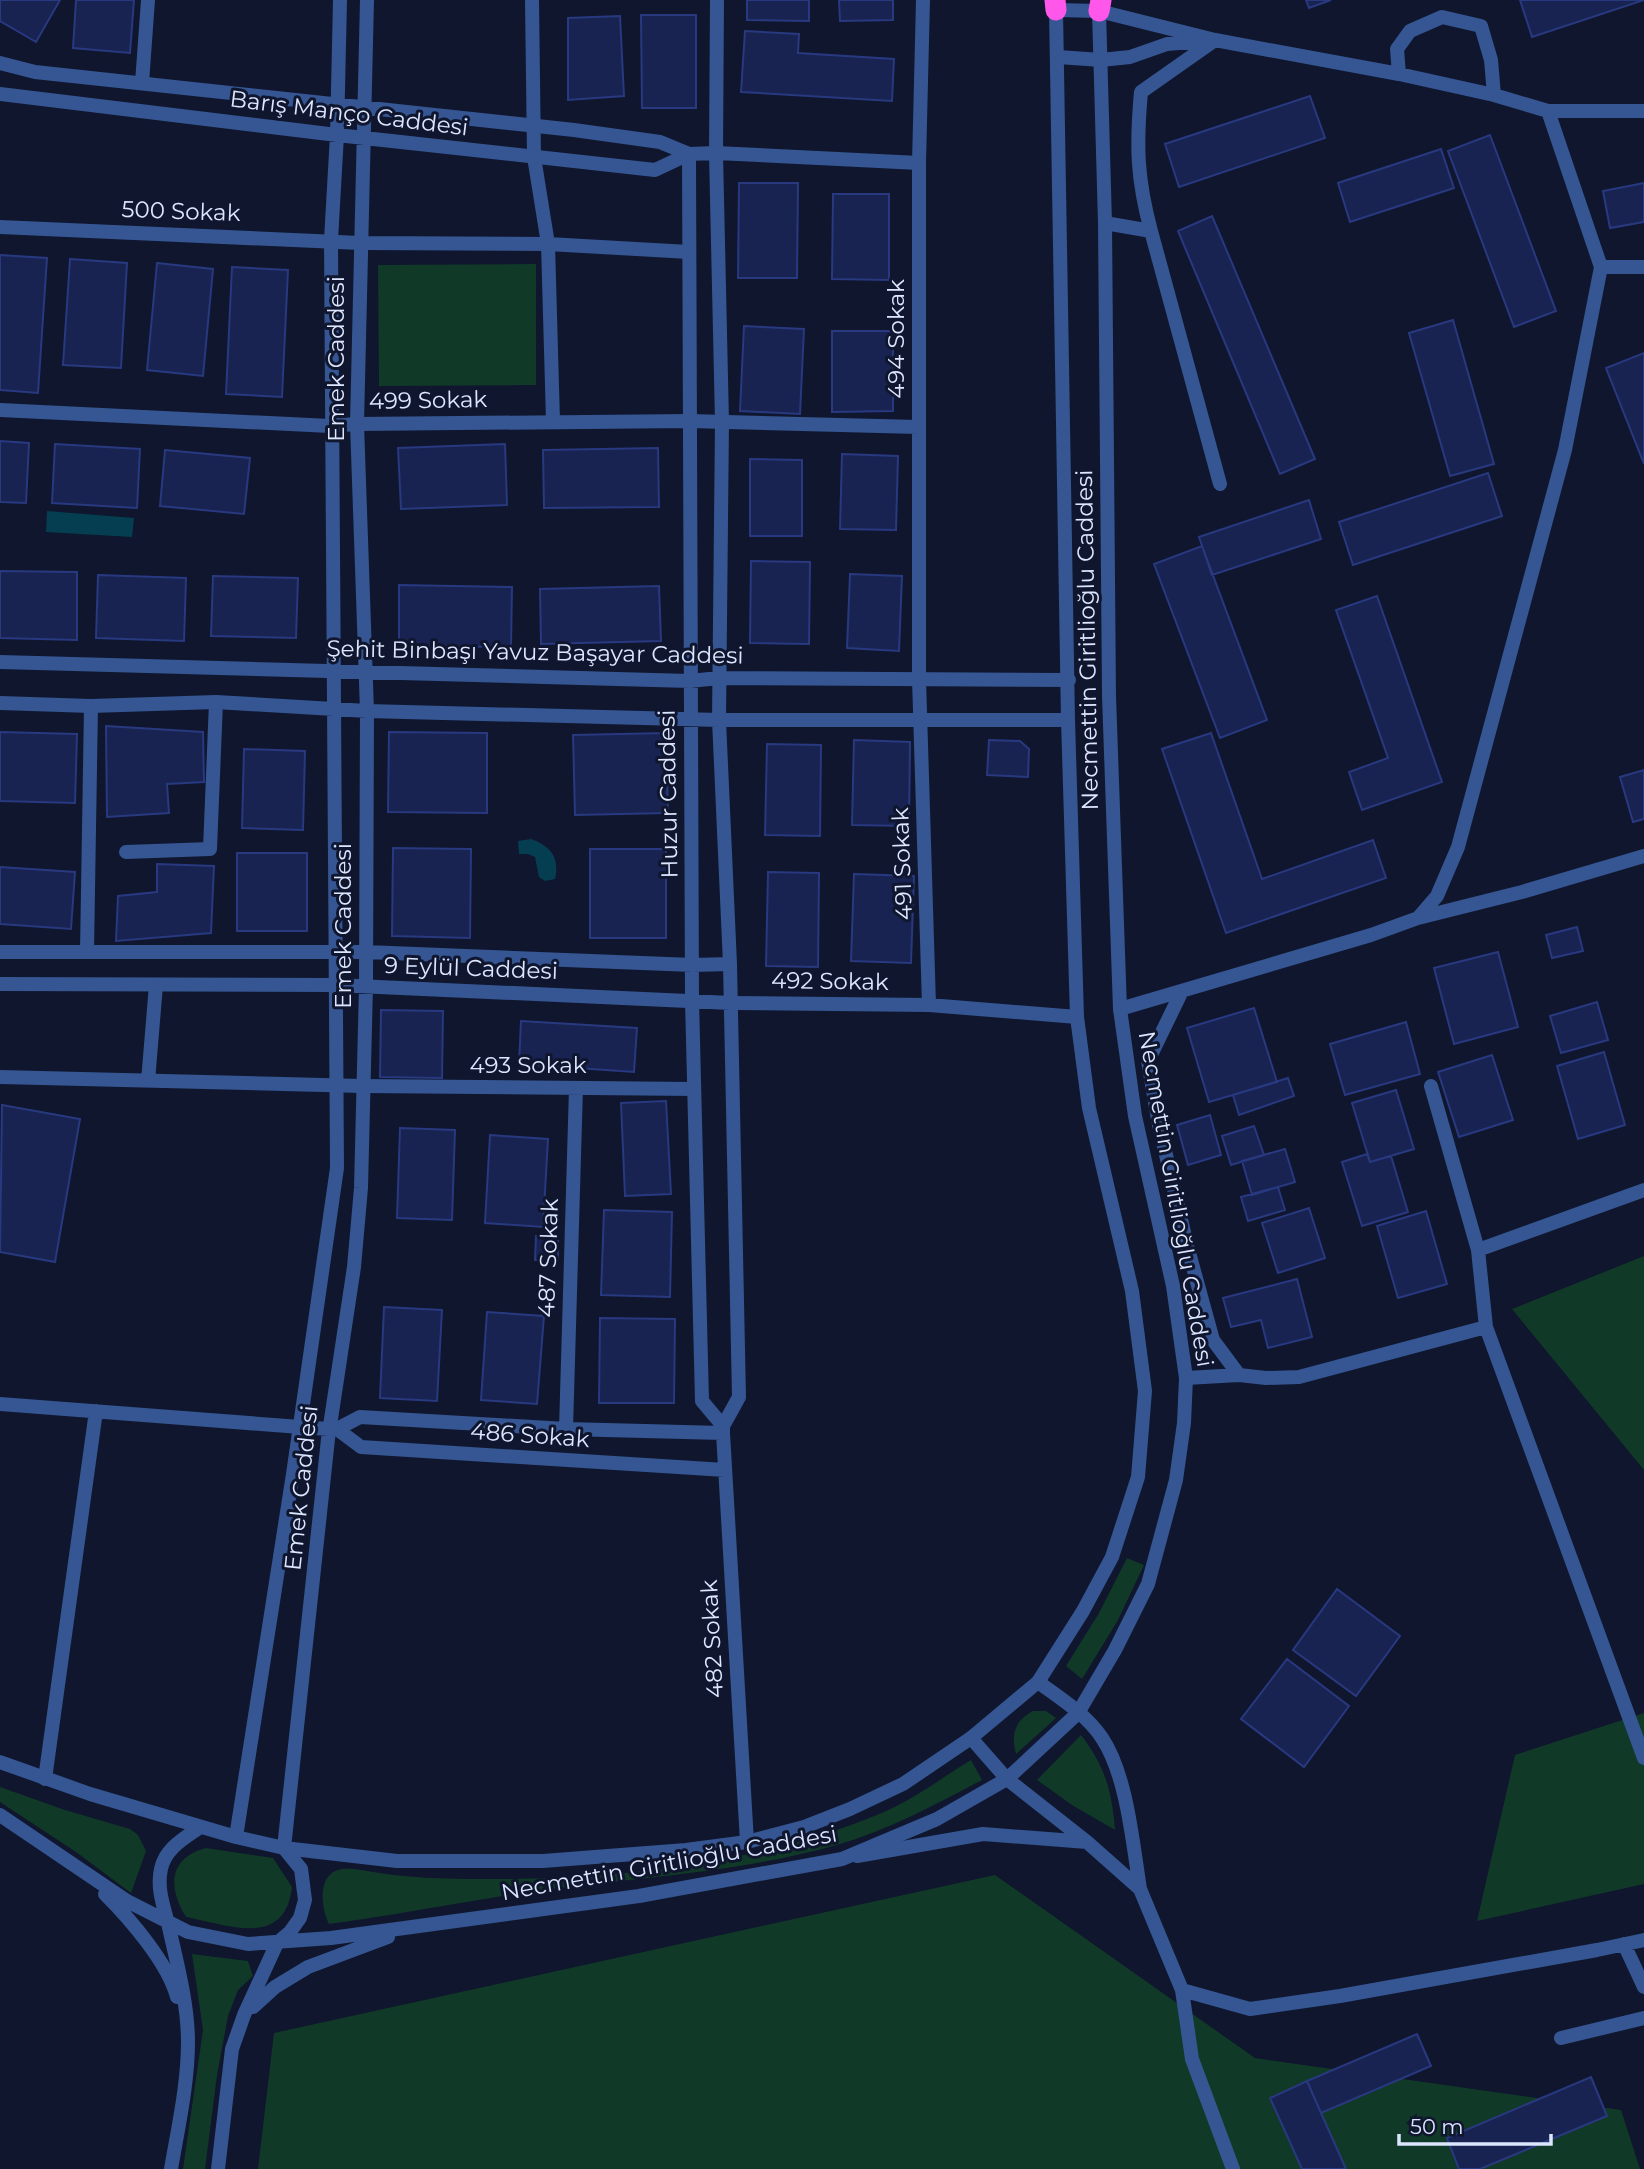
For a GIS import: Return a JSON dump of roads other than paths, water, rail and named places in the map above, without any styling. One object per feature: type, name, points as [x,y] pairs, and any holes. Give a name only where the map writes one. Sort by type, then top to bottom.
[{"type":"street","points":[[142,83],[148,0]]},
{"type":"street","name":"Emek Caddesi","points":[[236,1837],[337,1168],[331,240],[340,0]]},
{"type":"street","name":"Emek Caddesi","points":[[284,1848],[354,1267],[361,1188],[366,986],[367,711],[357,424],[367,0]]},
{"type":"street","points":[[532,0],[534,157],[548,244],[554,421]]},
{"type":"street","points":[[717,0],[716,153],[722,422],[719,720],[730,964],[738,1397],[723,1429]]},
{"type":"street","name":"494 Sokak","points":[[921,721],[918,427],[923,0]]},
{"type":"street","points":[[1056,3],[1100,4],[1215,40],[1399,74],[1494,95],[1548,111],[1644,111]]},
{"type":"street","name":"Necmettin Giritlioğlu Caddesi","points":[[0,1762],[199,1828],[284,1848],[397,1861],[543,1861],[686,1850],[747,1842],[804,1827],[850,1809],[903,1784],[971,1738],[1038,1682],[1083,1611],[1112,1557],[1138,1477],[1145,1391],[1132,1291],[1089,1108],[1077,1017],[1068,720],[1056,3]]},
{"type":"street","name":"Necmettin Giritlioğlu Caddesi","points":[[0,1815],[127,1901],[188,1932],[248,1944],[277,1943],[639,1896],[842,1859],[937,1819],[1007,1779],[1078,1713],[1115,1650],[1148,1584],[1176,1480],[1184,1423],[1186,1378],[1172,1286],[1135,1116],[1119,1009],[1109,696],[1105,223],[1100,4]]},
{"type":"street","points":[[1399,74],[1397,49],[1410,31],[1442,17],[1481,26],[1491,60],[1494,95]]},
{"type":"street","points":[[1058,57],[1101,60],[1130,57],[1167,44],[1215,40]]},
{"type":"street","points":[[1215,40],[1141,92],[1137,143],[1140,192],[1220,484]]},
{"type":"street","name":"Barış Manço Caddesi","points":[[0,63],[35,72],[660,142],[689,154]]},
{"type":"street","name":"Barış Manço Caddesi","points":[[0,94],[655,170],[689,154],[716,153],[919,163]]},
{"type":"street","points":[[1418,918],[1437,895],[1458,847],[1565,450],[1601,267],[1548,111]]},
{"type":"street","name":"Huzur Caddesi","points":[[689,154],[692,1000],[702,1401],[723,1429]]},
{"type":"street","points":[[1105,223],[1151,232]]},
{"type":"street","name":"500 Sokak","points":[[0,227],[360,243],[548,244],[689,252]]},
{"type":"street","points":[[1601,267],[1644,267]]},
{"type":"street","name":"499 Sokak","points":[[0,410],[331,426],[690,421],[918,427]]},
{"type":"street","name":"Şehit Binbaşı Yavuz Başayar Caddesi","points":[[0,663],[690,681],[719,678],[1069,680]]},
{"type":"street","points":[[126,852],[210,849],[216,702]]},
{"type":"street","points":[[0,703],[91,706],[216,702],[367,711],[690,717],[719,720],[1068,720]]},
{"type":"street","points":[[87,952],[91,706]]},
{"type":"street","name":"491 Sokak","points":[[921,721],[929,1005]]},
{"type":"street","points":[[1119,1009],[1371,935],[1418,918],[1522,892],[1644,856]]},
{"type":"street","name":"9 Eylül Caddesi","points":[[0,953],[366,952],[692,965],[730,964]]},
{"type":"street","name":"9 Eylül Caddesi","points":[[0,984],[335,985],[731,1003]]},
{"type":"street","points":[[148,1081],[156,985]]},
{"type":"street","points":[[1182,991],[1149,1061],[1159,1125],[1213,1340],[1238,1375]]},
{"type":"street","name":"492 Sokak","points":[[731,1003],[929,1005],[1077,1017]]},
{"type":"street","name":"493 Sokak","points":[[0,1077],[337,1086],[694,1089]]},
{"type":"street","points":[[1431,1086],[1478,1250],[1486,1327],[1644,1758]]},
{"type":"street","name":"487 Sokak","points":[[566,1429],[576,1088]]},
{"type":"street","points":[[1478,1250],[1644,1190]]},
{"type":"street","points":[[1186,1378],[1238,1375],[1299,1377],[1486,1327]]},
{"type":"street","points":[[0,1404],[333,1429]]},
{"type":"street","points":[[46,1779],[96,1411]]},
{"type":"street","name":"486 Sokak","points":[[333,1429],[360,1417],[566,1429],[723,1429]]},
{"type":"street","name":"486 Sokak","points":[[333,1429],[361,1447],[725,1470]]},
{"type":"street","name":"482 Sokak","points":[[723,1429],[747,1842]]},
{"type":"street","points":[[1038,1682],[1078,1713],[1102,1738],[1116,1768],[1140,1889],[1182,1990],[1192,2059],[1233,2169]]},
{"type":"street","points":[[971,1738],[1007,1779],[1087,1842],[1140,1889]]},
{"type":"street","points":[[171,2169],[184,2090],[188,2042],[179,1972],[162,1903],[160,1871],[166,1856],[179,1842],[199,1828]]},
{"type":"street","points":[[842,1859],[983,1834],[1087,1842]]},
{"type":"street","points":[[218,2169],[232,2049],[244,2015],[268,1969],[277,1943],[290,1932],[300,1918],[305,1900],[301,1869],[284,1848]]},
{"type":"street","points":[[79,1869],[136,1927],[154,1952],[175,1990],[188,2042]]},
{"type":"street","points":[[244,2015],[275,1987],[308,1967],[393,1935],[439,1923]]},
{"type":"street","points":[[1182,1990],[1250,2009],[1340,1996],[1644,1940]]},
{"type":"street","points":[[1624,1944],[1644,1987]]},
{"type":"street","points":[[1562,2038],[1644,2018]]},
{"type":"water","points":[[47,511],[134,518],[132,537],[46,532]]},
{"type":"water","points":[[531,839],[549,849],[555,859],[555,879],[545,881],[539,877],[535,857],[519,854],[518,841]]}]
